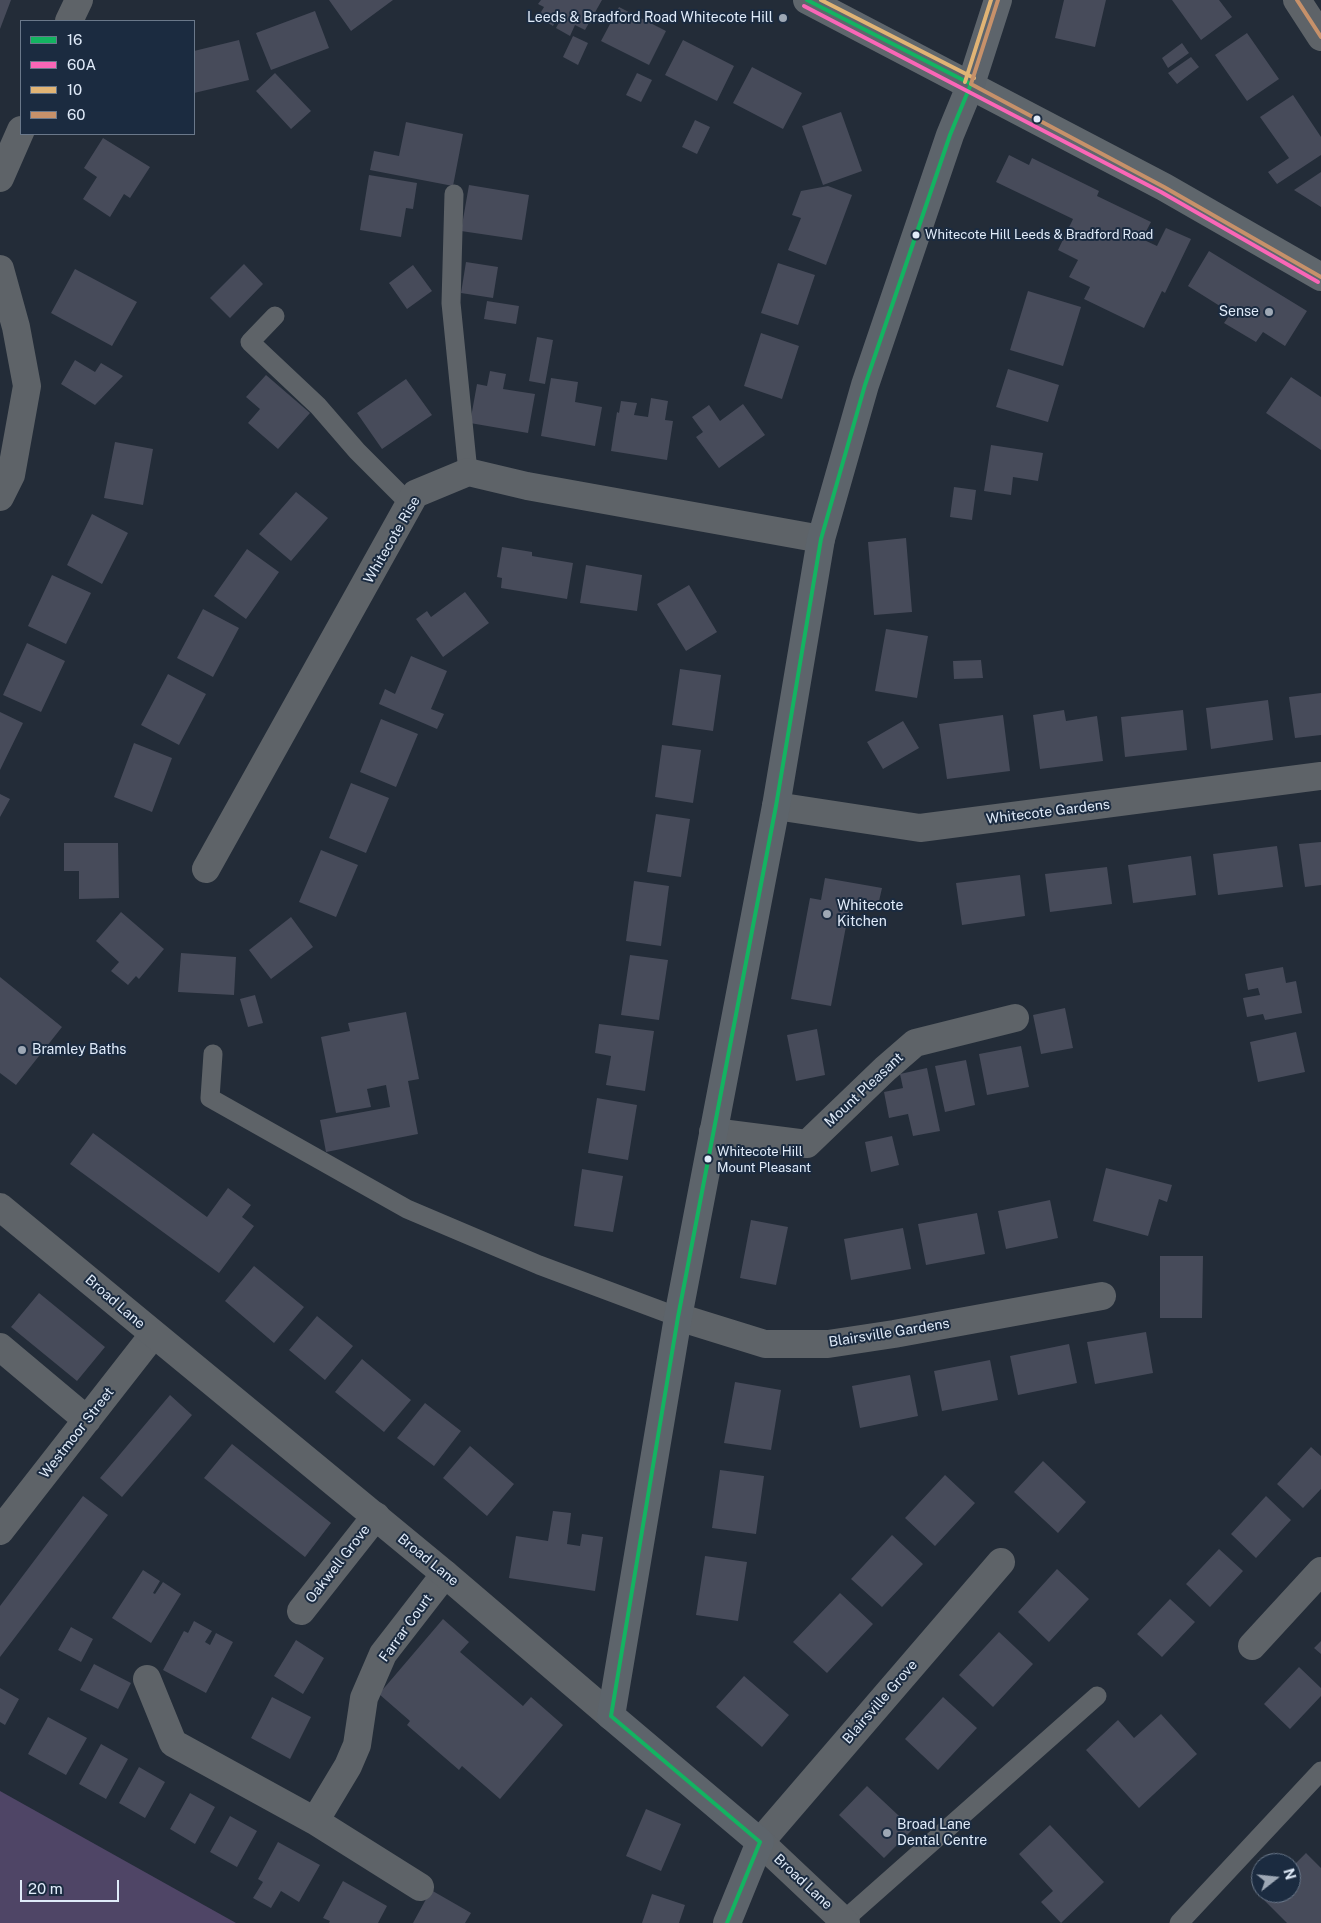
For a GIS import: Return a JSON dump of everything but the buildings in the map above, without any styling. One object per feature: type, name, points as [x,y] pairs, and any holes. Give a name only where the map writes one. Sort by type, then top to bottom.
[{"type":"main road","points":[[807,0],[1164,186],[1321,277]]},
{"type":"main road","points":[[612,1716],[678,1317],[776,806],[821,539],[865,385],[950,135],[971,84],[998,0]]},
{"type":"main road","name":"Broad Lane","points":[[612,1716],[760,1842]]},
{"type":"main road","points":[[728,1923],[760,1842]]},
{"type":"street","points":[[70,20],[79,0]]},
{"type":"street","points":[[1297,0],[1321,37]]},
{"type":"street","points":[[0,178],[20,132]]},
{"type":"street","points":[[0,269],[16,328],[27,386],[11,475],[0,497]]},
{"type":"street","points":[[468,472],[527,486],[821,539]]},
{"type":"street","name":"Whitecote Rise","points":[[206,869],[415,494],[468,472]]},
{"type":"street","name":"Whitecote Gardens","points":[[776,806],[920,828],[1321,776]]},
{"type":"street","name":"Mount Pleasant","points":[[714,1132],[806,1144],[884,1069],[915,1043],[1015,1018]]},
{"type":"street","name":"Broad Lane","points":[[0,1208],[88,1278],[153,1335],[376,1516],[612,1716]]},
{"type":"street","name":"Blairsville Gardens","points":[[678,1317],[764,1344],[828,1344],[894,1334],[1102,1296]]},
{"type":"street","name":"Westmoor Street","points":[[0,1531],[153,1335]]},
{"type":"street","points":[[0,1347],[87,1420]]},
{"type":"street","name":"Oakwell Grove","points":[[301,1611],[376,1516]]},
{"type":"street","name":"Blairsville Grove","points":[[760,1842],[1000,1562]]},
{"type":"street","points":[[1252,1646],[1321,1571]]},
{"type":"street","name":"Farrar Court","points":[[315,1822],[348,1766],[357,1745],[364,1698],[384,1654],[445,1574]]},
{"type":"street","points":[[147,1679],[173,1743],[315,1822],[420,1887]]},
{"type":"street","name":"Broad Lane","points":[[760,1842],[845,1922]]},
{"type":"lane","points":[[454,194],[451,303],[468,472]]},
{"type":"lane","points":[[275,316],[250,342],[318,406],[357,451],[410,504]]},
{"type":"lane","points":[[213,1054],[210,1098],[407,1208],[539,1265],[678,1317]]},
{"type":"lane","points":[[845,1922],[1098,1696]]},
{"type":"lane","points":[[1180,1923],[1321,1771]]},
{"type":"shaded area","points":[[0,1791],[236,1923],[0,1923]]},
{"type":"transit line","name":"16","points":[[807,0],[971,84]]},
{"type":"transit line","name":"10","points":[[821,0],[974,78]]},
{"type":"transit line","name":"10","points":[[965,82],[991,0]]},
{"type":"transit line","name":"60","points":[[998,0],[971,84],[1164,187],[1321,277]]},
{"type":"transit line","name":"60","points":[[1297,0],[1321,37]]},
{"type":"transit line","name":"60A","points":[[804,6],[1161,192],[1318,282]]},
{"type":"transit line","name":"16","points":[[611,1716],[678,1317],[776,806],[821,539],[865,385],[950,135],[971,84]]},
{"type":"transit line","name":"16","points":[[611,1716],[760,1842]]},
{"type":"transit line","name":"16","points":[[727,1923],[760,1842]]},
{"type":"place","name":"Leeds & Bradford Road Whitecote Hill","points":[[783,18]]},
{"type":"place","name":"Whitecote Hill Leeds & Bradford Road","points":[[916,235]]},
{"type":"place","name":"Sense","points":[[1269,312]]},
{"type":"place","name":"Whitecote Kitchen","points":[[827,914]]},
{"type":"place","name":"Bramley Baths","points":[[22,1050]]},
{"type":"place","name":"Whitecote Hill Mount Pleasant","points":[[708,1159]]},
{"type":"place","name":"Broad Lane Dental Centre","points":[[887,1833]]}]
